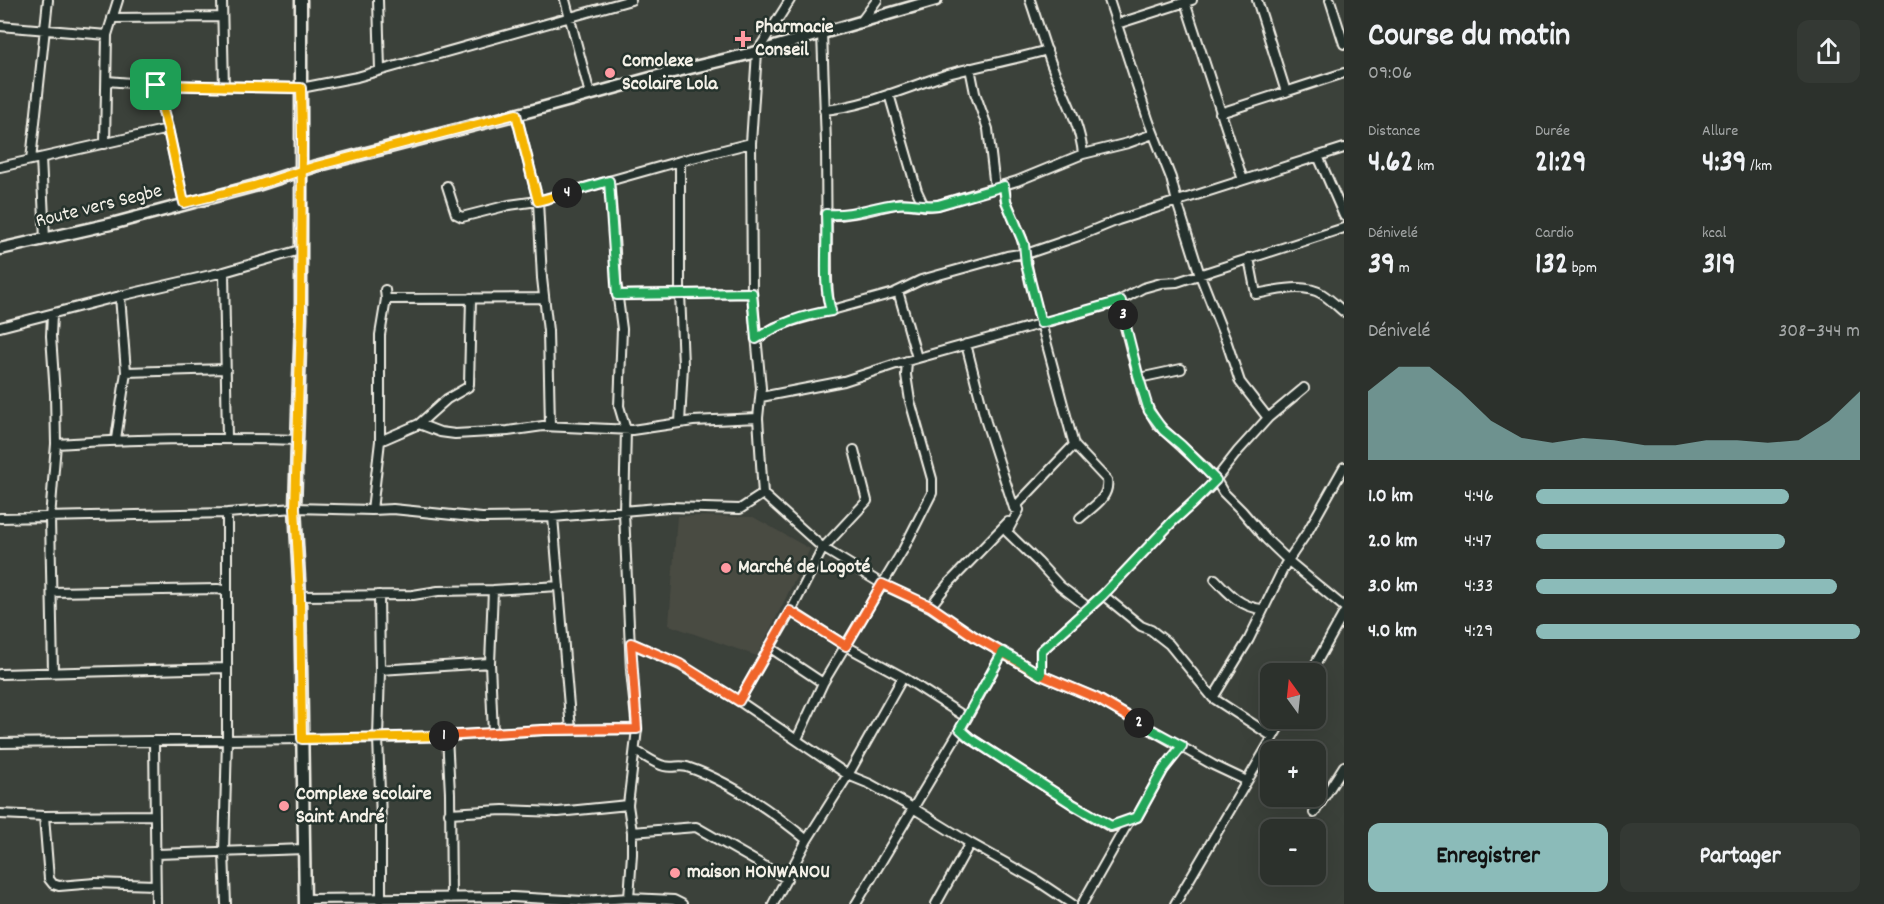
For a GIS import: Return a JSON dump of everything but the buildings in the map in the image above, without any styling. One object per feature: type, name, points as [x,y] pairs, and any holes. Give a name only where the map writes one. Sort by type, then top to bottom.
[{"type":"main road","points":[[301,0],[302,171],[295,508],[300,596],[305,902]]},
{"type":"main road","name":"Route vers Segbe","points":[[0,249],[115,223],[590,94],[757,52],[936,0]]},
{"type":"street","points":[[31,160],[48,0]]},
{"type":"street","points":[[105,144],[107,35],[118,0]]},
{"type":"street","points":[[222,0],[224,87]]},
{"type":"street","points":[[378,0],[380,70]]},
{"type":"street","points":[[565,0],[590,94]]},
{"type":"street","points":[[107,81],[156,85],[301,88],[357,77],[631,0]]},
{"type":"street","points":[[790,0],[757,52],[751,143],[752,293],[761,397],[759,418],[763,494],[823,548],[882,584],[930,606],[975,637],[1041,675],[1096,698],[1213,765],[1247,781]]},
{"type":"street","points":[[860,22],[877,0]]},
{"type":"street","points":[[1030,0],[1054,70],[1068,100],[1082,143],[1083,154]]},
{"type":"street","points":[[1109,0],[1153,134],[1171,177],[1200,275],[1240,382],[1268,418]]},
{"type":"street","points":[[1257,0],[1287,92]]},
{"type":"street","points":[[1330,0],[1344,44]]},
{"type":"street","points":[[1117,24],[1189,1],[1220,113],[1243,180]]},
{"type":"street","points":[[112,18],[222,16]]},
{"type":"street","points":[[0,26],[107,35]]},
{"type":"street","points":[[822,33],[827,282],[831,311]]},
{"type":"street","points":[[824,110],[889,94],[970,68],[1047,50]]},
{"type":"street","points":[[970,68],[975,93],[988,129],[995,188]]},
{"type":"street","points":[[1220,113],[1344,73]]},
{"type":"street","points":[[156,85],[184,203]]},
{"type":"street","points":[[889,94],[917,191],[924,206]]},
{"type":"street","points":[[516,114],[538,201],[548,331],[550,426]]},
{"type":"street","points":[[0,167],[168,129]]},
{"type":"street","points":[[826,214],[839,215],[866,211],[899,203],[938,205],[1004,186],[1083,154],[1128,144],[1153,134]]},
{"type":"street","points":[[447,186],[459,217],[509,205],[538,201],[751,143]]},
{"type":"street","points":[[756,339],[784,324],[898,291],[921,280],[1025,253],[1079,236],[1118,220],[1344,148]]},
{"type":"street","points":[[1318,156],[1344,216]]},
{"type":"street","points":[[41,158],[45,239]]},
{"type":"street","points":[[680,161],[680,294],[683,365],[680,423]]},
{"type":"street","points":[[609,181],[623,346],[619,406],[626,430],[624,512],[637,729],[628,805],[632,832],[629,898]]},
{"type":"street","points":[[1004,186],[1006,201],[1022,238],[1041,323],[1074,445],[1107,480],[1107,492],[1080,518]]},
{"type":"street","points":[[761,397],[844,381],[917,358],[1121,301],[1143,288],[1177,282],[1344,228]]},
{"type":"street","points":[[0,327],[224,272],[300,250]]},
{"type":"street","points":[[1249,258],[1256,294],[1283,289],[1320,292],[1344,312]]},
{"type":"street","points":[[224,272],[227,438]]},
{"type":"street","points":[[898,291],[917,358]]},
{"type":"street","points":[[617,295],[752,293]]},
{"type":"street","points":[[372,510],[380,441],[380,335],[385,294],[471,298],[544,298]]},
{"type":"street","points":[[116,439],[126,372],[120,296]]},
{"type":"street","points":[[380,441],[419,424],[447,399],[470,384],[471,298]]},
{"type":"street","points":[[1121,301],[1125,327],[1145,404],[1157,424],[1216,480],[1223,492],[1258,531],[1288,560],[1344,607]]},
{"type":"street","points":[[52,315],[56,444],[50,518],[53,672]]},
{"type":"street","points":[[966,344],[986,422],[1016,509],[1007,532],[1038,561],[1060,586],[1089,608]]},
{"type":"street","points":[[797,739],[824,683],[903,550],[932,493],[929,468],[907,386],[907,361]]},
{"type":"street","points":[[126,372],[226,369]]},
{"type":"street","points":[[1139,378],[1181,369]]},
{"type":"street","points":[[1041,675],[1041,651],[1103,595],[1173,521],[1216,480],[1268,418],[1304,388]]},
{"type":"street","points":[[419,424],[441,432],[455,434],[550,426],[626,430],[680,423],[759,418]]},
{"type":"street","points":[[56,444],[116,439],[298,440]]},
{"type":"street","points":[[930,606],[1074,445]]},
{"type":"street","points":[[739,701],[823,548],[867,501],[854,450]]},
{"type":"street","points":[[1213,698],[1249,639],[1288,560],[1308,531],[1344,467]]},
{"type":"street","points":[[0,518],[226,513],[295,508],[393,509],[482,518],[554,516],[669,507],[740,509],[763,494]]},
{"type":"street","points":[[226,513],[227,740],[224,852],[226,904]]},
{"type":"street","points":[[554,516],[571,730]]},
{"type":"street","points":[[1215,579],[1240,602],[1252,608],[1262,609]]},
{"type":"street","points":[[300,596],[413,595],[438,591],[559,586]]},
{"type":"street","points":[[52,592],[218,589],[226,591]]},
{"type":"street","points":[[493,590],[490,663],[493,734]]},
{"type":"street","points":[[379,595],[378,738],[381,899]]},
{"type":"street","points":[[1103,595],[1141,626],[1169,644],[1213,698],[1273,737]]},
{"type":"street","points":[[790,611],[846,646],[903,677],[967,718]]},
{"type":"street","points":[[1316,663],[1344,613]]},
{"type":"street","points":[[631,643],[680,664],[797,739],[848,775],[870,784],[913,808],[1036,880],[1072,904]]},
{"type":"street","points":[[769,647],[824,683]]},
{"type":"street","points":[[856,904],[967,718],[1003,652]]},
{"type":"street","points":[[380,670],[490,663]]},
{"type":"street","points":[[0,674],[226,668]]},
{"type":"street","points":[[773,904],[807,840],[848,775],[903,677]]},
{"type":"street","points":[[0,743],[378,738],[525,731],[637,729]]},
{"type":"street","points":[[960,729],[970,738],[1074,805],[1111,826],[1137,817],[1163,770],[1182,746]]},
{"type":"street","points":[[1175,904],[1278,729]]},
{"type":"street","points":[[447,736],[451,898]]},
{"type":"street","points":[[154,741],[156,904]]},
{"type":"street","points":[[635,751],[664,766],[686,766],[720,782],[786,822],[807,840]]},
{"type":"street","points":[[1314,813],[1344,766]]},
{"type":"street","points":[[449,813],[503,810],[558,812],[628,805]]},
{"type":"street","points":[[0,814],[155,815]]},
{"type":"street","points":[[44,816],[50,879],[53,884],[59,886],[95,883],[155,885]]},
{"type":"street","points":[[1082,904],[1129,821]]},
{"type":"street","points":[[632,832],[696,828],[788,879]]},
{"type":"street","points":[[936,904],[970,843]]},
{"type":"street","points":[[156,854],[304,849]]},
{"type":"street","points":[[305,902],[512,897],[583,902],[629,898],[674,900],[682,904]]},
{"type":"shaded area","name":"Marché de Logoté","points":[[677,516],[753,517],[810,549],[757,656],[669,625]]},
{"type":"place","name":"Pharmacie Conseil","points":[[743,39]]},
{"type":"place","name":"Comolexe Scolaire Lola","points":[[610,73]]},
{"type":"place","name":"Marché de Logoté","points":[[726,568]]},
{"type":"place","name":"Complexe scolaire Saint André","points":[[284,806]]},
{"type":"place","name":"maison HONWANOU","points":[[675,873]]},
{"type":"route","points":[[156,85],[184,203],[254,186],[302,171],[316,166],[516,114],[538,201],[609,181],[617,295],[752,293],[756,339],[792,321],[831,311],[827,282],[826,214],[839,215],[866,211],[899,203],[938,205],[1004,186],[1006,201],[1024,244],[1026,264],[1041,323],[1121,301],[1125,327],[1145,404],[1157,424],[1216,480],[1173,521],[1103,595],[1041,651],[1041,675],[1027,666],[1003,652],[960,729],[970,738],[1074,805],[1111,826],[1137,817],[1163,770],[1182,746],[1155,733],[1096,698],[1041,675],[1003,652],[975,637],[930,606],[882,584],[846,646],[790,611],[739,701],[680,664],[631,643],[637,729],[543,730],[447,736],[302,739],[300,596],[295,508],[301,316],[300,262],[302,171],[302,136],[301,88],[156,85]]}]
